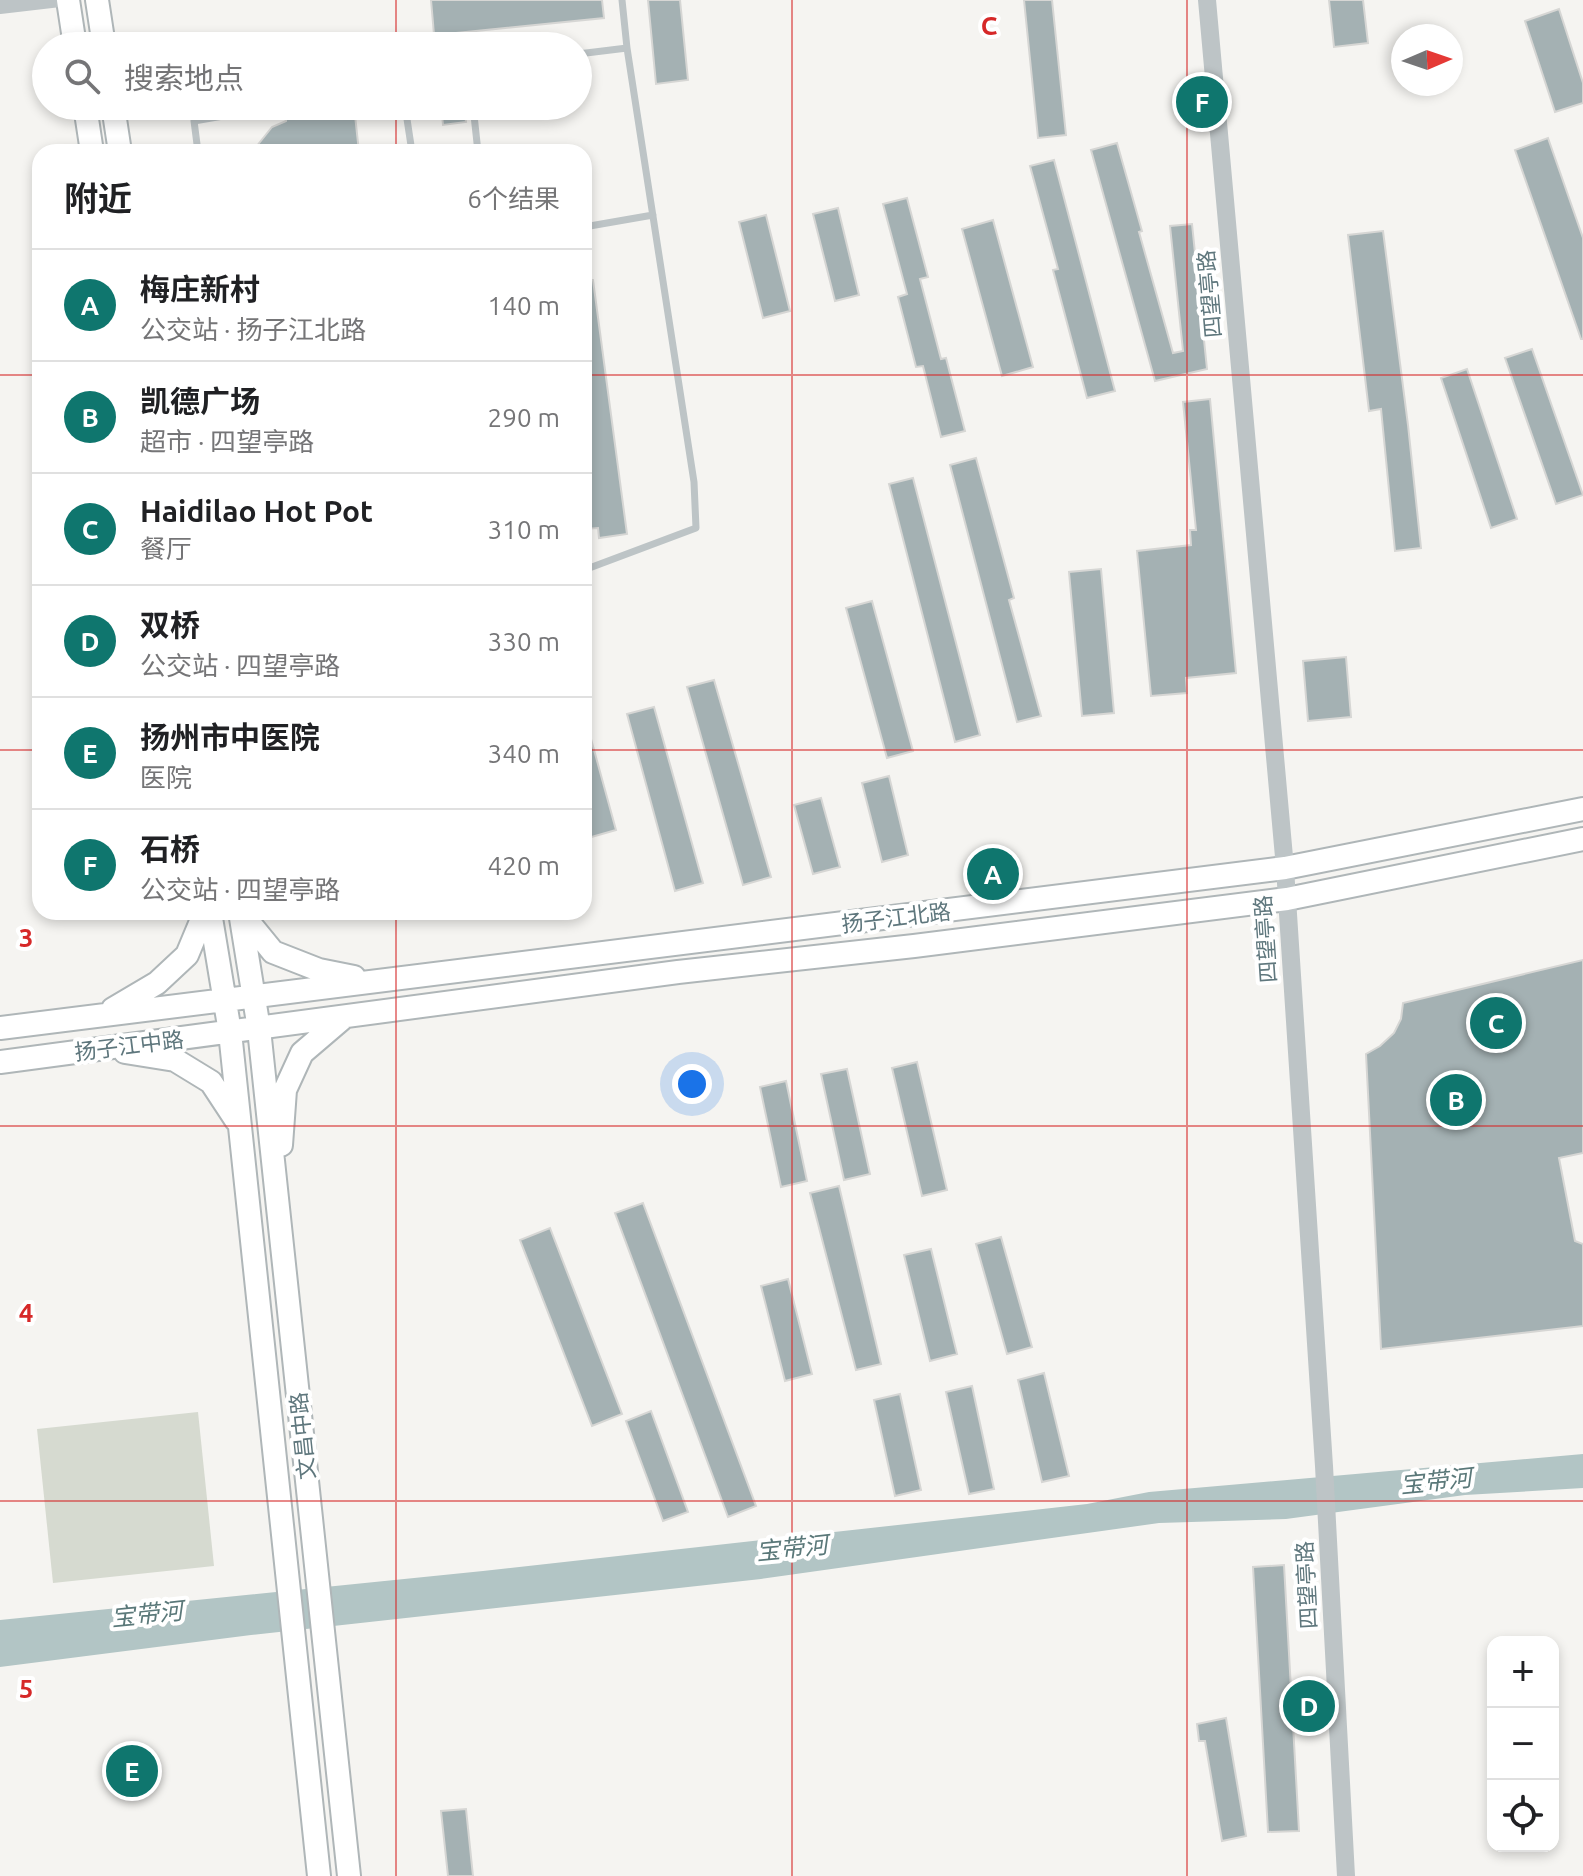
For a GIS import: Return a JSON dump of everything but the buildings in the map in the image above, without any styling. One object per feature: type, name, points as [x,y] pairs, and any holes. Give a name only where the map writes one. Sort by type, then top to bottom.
[{"type":"main road","points":[[68,0],[73,32]]},
{"type":"main road","points":[[97,0],[102,32]]},
{"type":"main road","points":[[87,120],[91,144]]},
{"type":"main road","points":[[115,120],[119,144]]},
{"type":"main road","name":"扬子江北路","points":[[254,996],[1285,868],[1583,809]]},
{"type":"main road","name":"扬子江北路","points":[[259,1029],[678,972],[1287,899],[1583,839]]},
{"type":"main road","points":[[103,1015],[157,983],[187,955],[204,920]]},
{"type":"main road","name":"文昌中路","points":[[209,920],[230,1032],[319,1876]]},
{"type":"main road","name":"文昌中路","points":[[241,920],[259,1029],[349,1876]]},
{"type":"main road","points":[[247,920],[273,952],[319,970],[374,981]]},
{"type":"main road","name":"扬子江中路","points":[[0,1028],[254,996]]},
{"type":"main road","points":[[276,1201],[285,1090],[302,1053],[344,1017]]},
{"type":"main road","name":"扬子江中路","points":[[0,1062],[259,1029]]},
{"type":"main road","points":[[101,1049],[175,1060],[211,1082],[239,1124]]},
{"type":"street","points":[[0,7],[60,0]]},
{"type":"street","name":"四望亭路","points":[[1207,0],[1285,868],[1324,1466],[1346,1876]]},
{"type":"lane","points":[[592,567],[696,528],[694,482],[622,0]]},
{"type":"lane","points":[[592,52],[627,48]]},
{"type":"lane","points":[[197,144],[194,121],[200,120]]},
{"type":"lane","points":[[407,120],[411,144]]},
{"type":"lane","points":[[475,120],[477,144]]},
{"type":"lane","points":[[592,226],[653,215]]},
{"type":"shaded area","points":[[198,1412],[214,1566],[53,1583],[37,1429]]},
{"type":"water","name":"宝带河","points":[[1583,1454],[1583,1488],[1465,1495],[1286,1519],[1159,1523],[761,1579],[251,1635],[0,1667],[0,1620],[483,1571],[1087,1504],[1149,1492]]},
{"type":"place","name":"石桥","points":[[1202,102]]},
{"type":"place","name":"梅庄新村","points":[[993,874]]},
{"type":"place","name":"Haidilao Hot Pot","points":[[1496,1023]]},
{"type":"place","name":"凯德广场","points":[[1456,1100]]},
{"type":"place","name":"双桥","points":[[1309,1706]]},
{"type":"place","name":"扬州市中医院","points":[[132,1771]]}]
